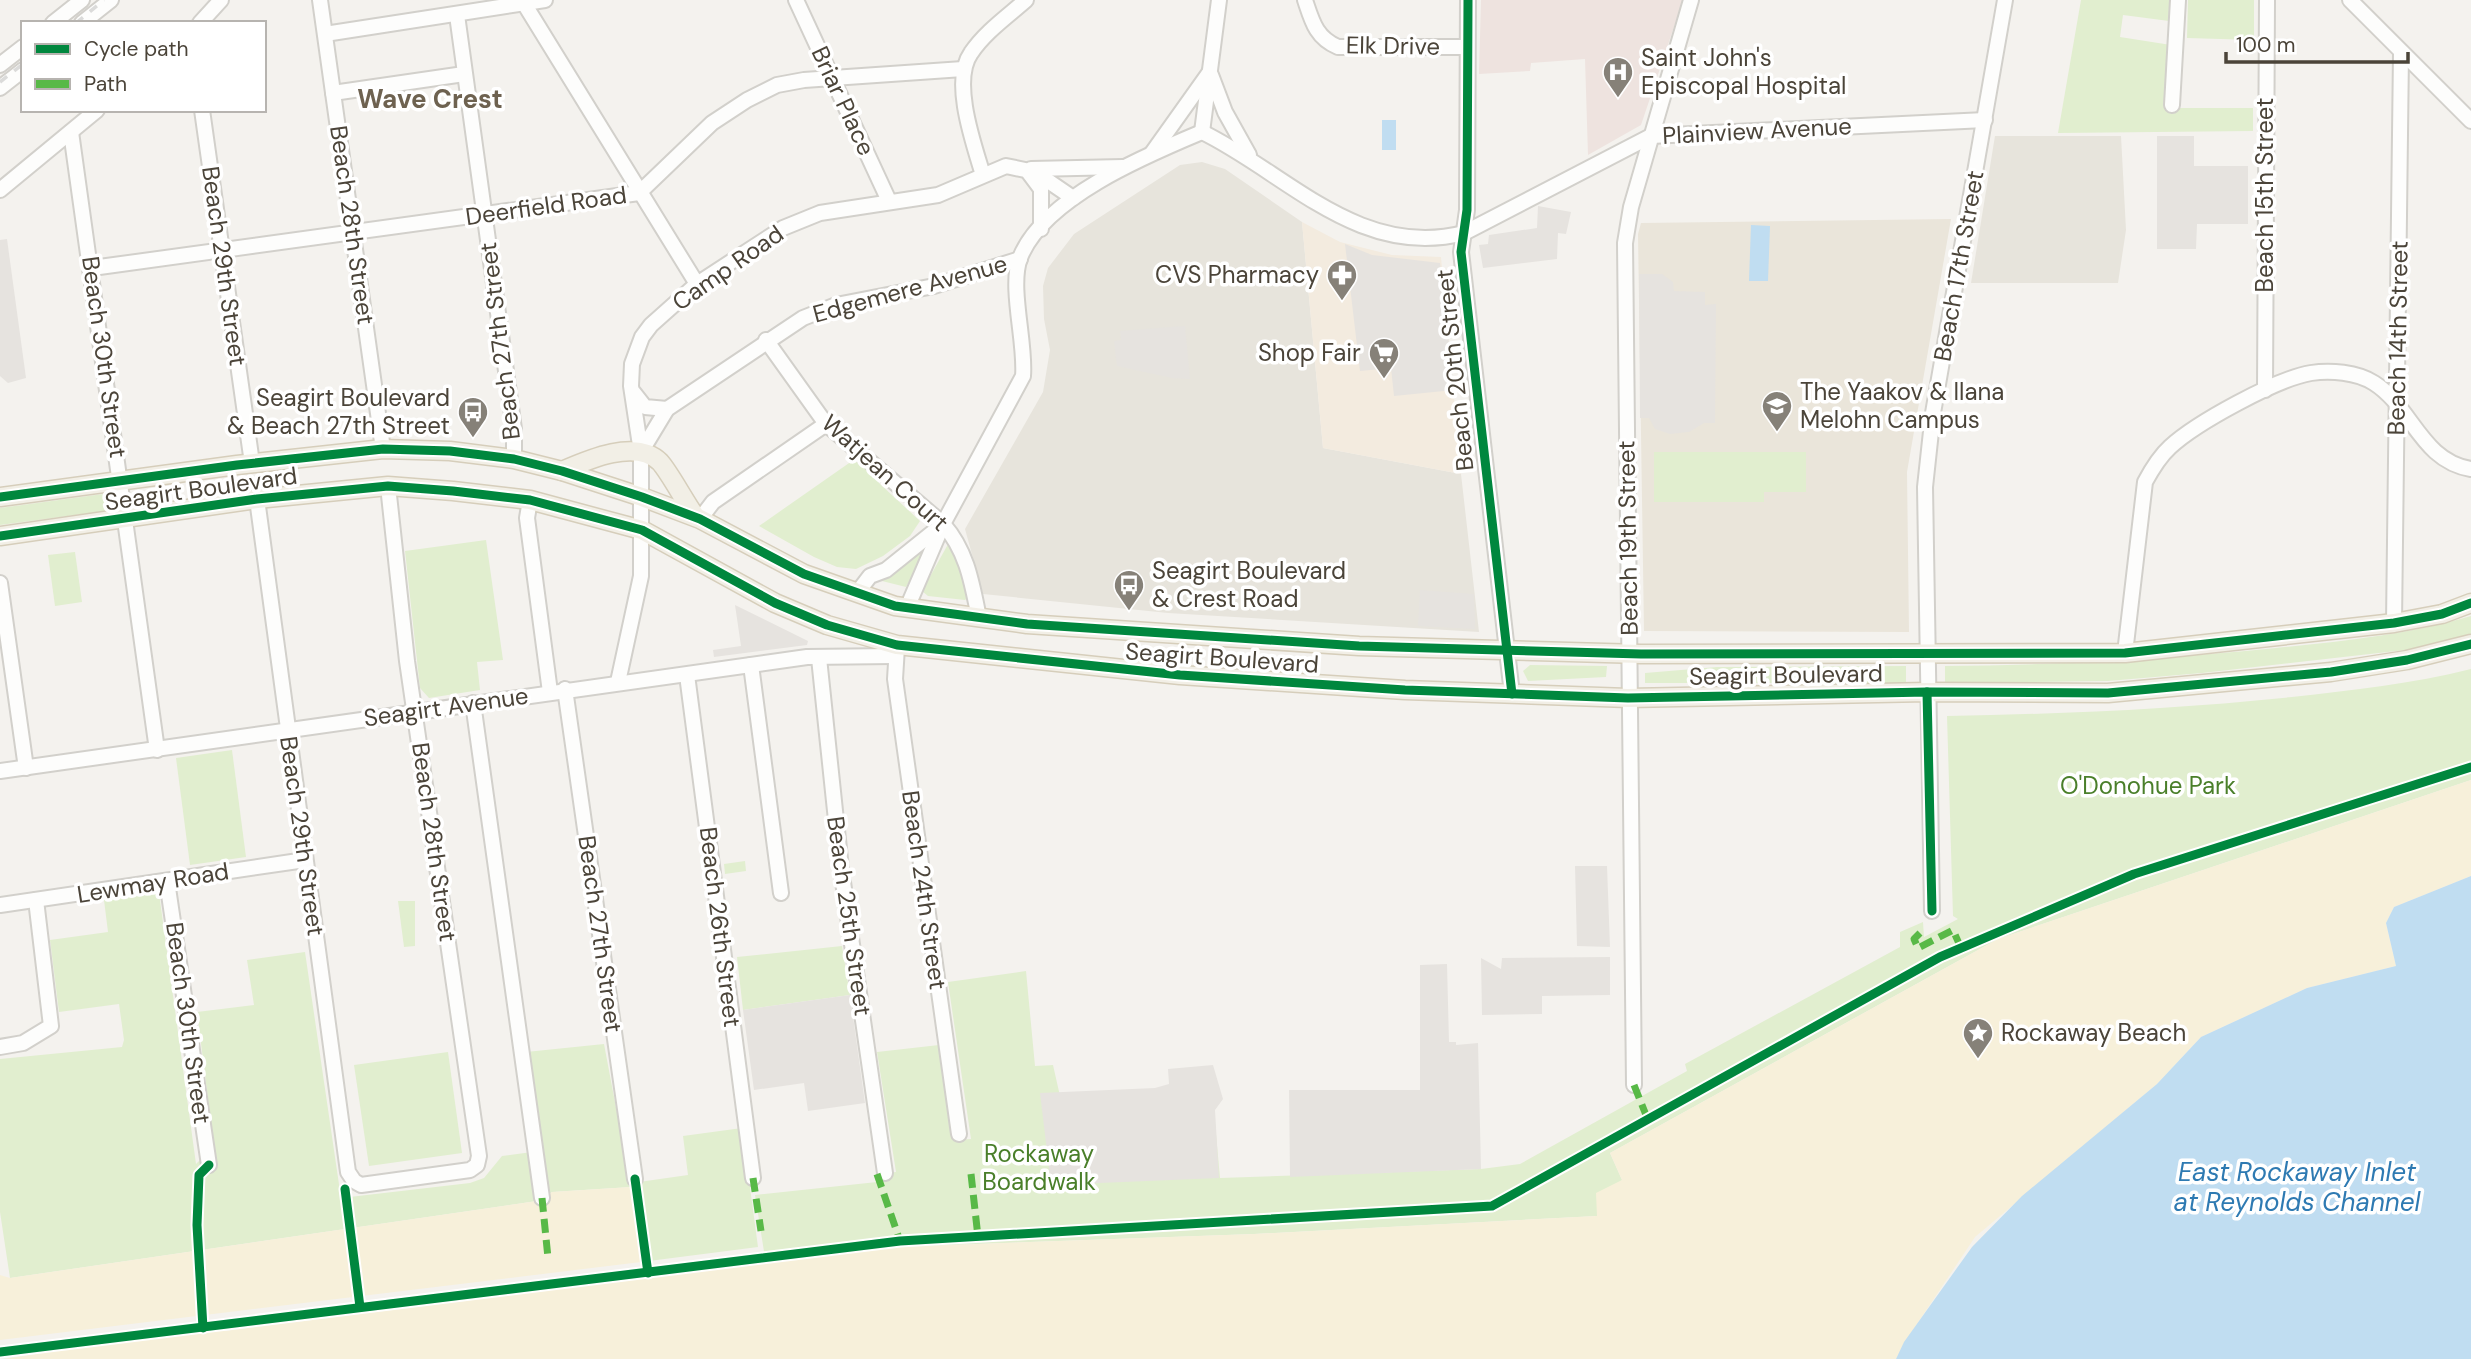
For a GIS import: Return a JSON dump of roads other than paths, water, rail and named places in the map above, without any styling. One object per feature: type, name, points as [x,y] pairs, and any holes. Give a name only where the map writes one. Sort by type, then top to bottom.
[{"type":"main road","name":"Seagirt Boulevard","points":[[0,497],[252,463],[383,449],[450,451],[514,459],[562,471],[642,497],[698,518],[804,574],[907,608],[1027,624],[1359,646],[1629,654],[2125,653],[2395,623],[2442,614],[2471,603]]},
{"type":"main road","points":[[562,471],[596,458],[641,452],[660,462],[698,518]]},
{"type":"main road","name":"Seagirt Boulevard","points":[[0,536],[257,499],[388,486],[530,500],[642,530],[780,606],[896,651],[1199,677],[1512,694],[1628,698],[1927,692],[2108,693],[2169,689],[2382,664],[2471,644]]},
{"type":"street","points":[[56,21],[82,0]]},
{"type":"street","points":[[85,21],[111,0]]},
{"type":"street","points":[[202,21],[221,0]]},
{"type":"street","name":"Beach 28th Street","points":[[320,0],[383,449]]},
{"type":"street","points":[[325,34],[457,15],[522,1],[545,0]]},
{"type":"street","name":"Briar Place","points":[[796,0],[889,201]]},
{"type":"street","points":[[983,175],[969,129],[963,69],[970,54],[986,36],[1027,0]]},
{"type":"street","points":[[907,608],[943,524],[1023,376],[1025,358],[1018,301],[1020,259],[1041,229],[1073,198],[1123,167],[1202,132],[1219,0]]},
{"type":"street","name":"Elk Drive","points":[[1305,0],[1315,29],[1327,43],[1338,47],[1467,47]]},
{"type":"street","name":"Beach 20th Street","points":[[1468,0],[1467,210],[1461,252],[1512,694]]},
{"type":"street","name":"Beach 19th Street","points":[[1634,1085],[1625,243],[1630,207],[1691,0]]},
{"type":"street","name":"Beach 17th Street","points":[[1932,911],[1925,487],[1933,413],[2005,0]]},
{"type":"street","points":[[2172,105],[2178,0]]},
{"type":"street","name":"Beach 15th Street","points":[[2265,390],[2267,0]]},
{"type":"street","points":[[2350,0],[2471,121]]},
{"type":"street","points":[[522,1],[697,284]]},
{"type":"street","name":"Beach 27th Street","points":[[457,15],[514,429],[514,459]]},
{"type":"street","points":[[0,65],[21,49]]},
{"type":"street","name":"Beach 14th Street","points":[[2395,623],[2401,52]]},
{"type":"street","name":"Deerfield Road","points":[[92,268],[639,193],[712,122],[778,85],[963,69]]},
{"type":"street","points":[[0,88],[21,72]]},
{"type":"street","points":[[1152,153],[1210,72]]},
{"type":"street","points":[[1210,72],[1225,112],[1254,161]]},
{"type":"street","points":[[333,93],[464,74]]},
{"type":"street","points":[[0,190],[95,112]]},
{"type":"street","name":"Beach 29th Street","points":[[202,112],[252,463]]},
{"type":"street","name":"Plainview Avenue","points":[[1202,132],[1254,161],[1290,189],[1328,211],[1368,227],[1411,236],[1446,237],[1464,233],[1651,136],[1985,120]]},
{"type":"street","name":"Beach 30th Street","points":[[71,132],[157,750]]},
{"type":"street","name":"Camp Road","points":[[618,682],[640,576],[641,452],[632,386],[632,364],[642,337],[676,301],[697,284],[798,221],[889,201],[939,195],[1006,166],[1026,169],[1123,167]]},
{"type":"street","points":[[1026,169],[1060,187],[1073,198]]},
{"type":"street","points":[[1026,169],[1041,189],[1041,229]]},
{"type":"street","name":"Edgemere Avenue","points":[[641,452],[667,409],[766,340],[803,318],[836,305],[934,286],[1020,259]]},
{"type":"street","name":"Watjean Court","points":[[766,340],[826,424],[943,524],[960,545],[971,578],[979,618]]},
{"type":"street","points":[[2125,653],[2145,481],[2155,462],[2171,445],[2265,390],[2294,378],[2330,372],[2350,374],[2372,382],[2396,401],[2430,448],[2448,461],[2471,469]]},
{"type":"street","points":[[632,386],[637,399],[645,407],[667,409]]},
{"type":"street","points":[[698,518],[713,502],[826,424]]},
{"type":"street","name":"Beach 28th Street","points":[[348,1172],[354,1181],[365,1184],[470,1170],[477,1165],[479,1156],[415,711],[388,486]]},
{"type":"street","name":"Beach 29th Street","points":[[257,499],[348,1172]]},
{"type":"street","name":"Beach 27th Street","points":[[530,500],[527,518],[635,1179]]},
{"type":"street","points":[[857,593],[870,576],[886,570],[943,524]]},
{"type":"street","points":[[0,583],[26,768]]},
{"type":"street","name":"Seagirt Avenue","points":[[0,771],[557,690],[751,665],[896,651]]},
{"type":"street","name":"Beach 24th Street","points":[[896,651],[959,1134]]},
{"type":"street","name":"Beach 25th Street","points":[[819,658],[841,868],[885,1173]]},
{"type":"street","points":[[751,665],[781,893]]},
{"type":"street","name":"Beach 26th Street","points":[[687,675],[753,1178]]},
{"type":"street","points":[[473,703],[542,1198]]},
{"type":"street","name":"Lewmay Road","points":[[0,905],[305,860]]},
{"type":"street","name":"Beach 30th Street","points":[[167,881],[209,1165]]},
{"type":"street","points":[[0,1047],[23,1043],[51,1026],[36,900]]},
{"type":"water","points":[[1382,120],[1396,120],[1396,150],[1382,150]]},
{"type":"water","points":[[1751,225],[1770,226],[1768,281],[1749,281]]},
{"type":"water","name":"East Rockaway Inlet at Reynolds Channel","points":[[2471,876],[2471,1359],[1896,1359],[1904,1342],[1972,1247],[2022,1196],[2157,1084],[2201,1037],[2307,988],[2396,966],[2386,923],[2394,907]]},
{"type":"railway","points":[[78,21],[104,0]]},
{"type":"railway","points":[[0,82],[21,66]]},
{"type":"place","name":"Saint John's Episcopal Hospital","points":[[1618,99]]},
{"type":"place","name":"CVS Pharmacy","points":[[1342,302]]},
{"type":"place","name":"Shop Fair","points":[[1384,380]]},
{"type":"place","name":"The Yaakov & Ilana Melohn Campus","points":[[1777,433]]},
{"type":"place","name":"Seagirt Boulevard & Beach 27th Street","points":[[473,439]]},
{"type":"place","name":"Seagirt Boulevard & Crest Road","points":[[1129,612]]},
{"type":"place","name":"Rockaway Beach","points":[[1978,1060]]},
{"type":"district","name":"Wave Crest","points":[[430,99]]},
{"type":"park label","name":"O'Donohue Park","points":[[2148,786]]},
{"type":"park label","name":"Rockaway Boardwalk","points":[[1039,1168]]}]
